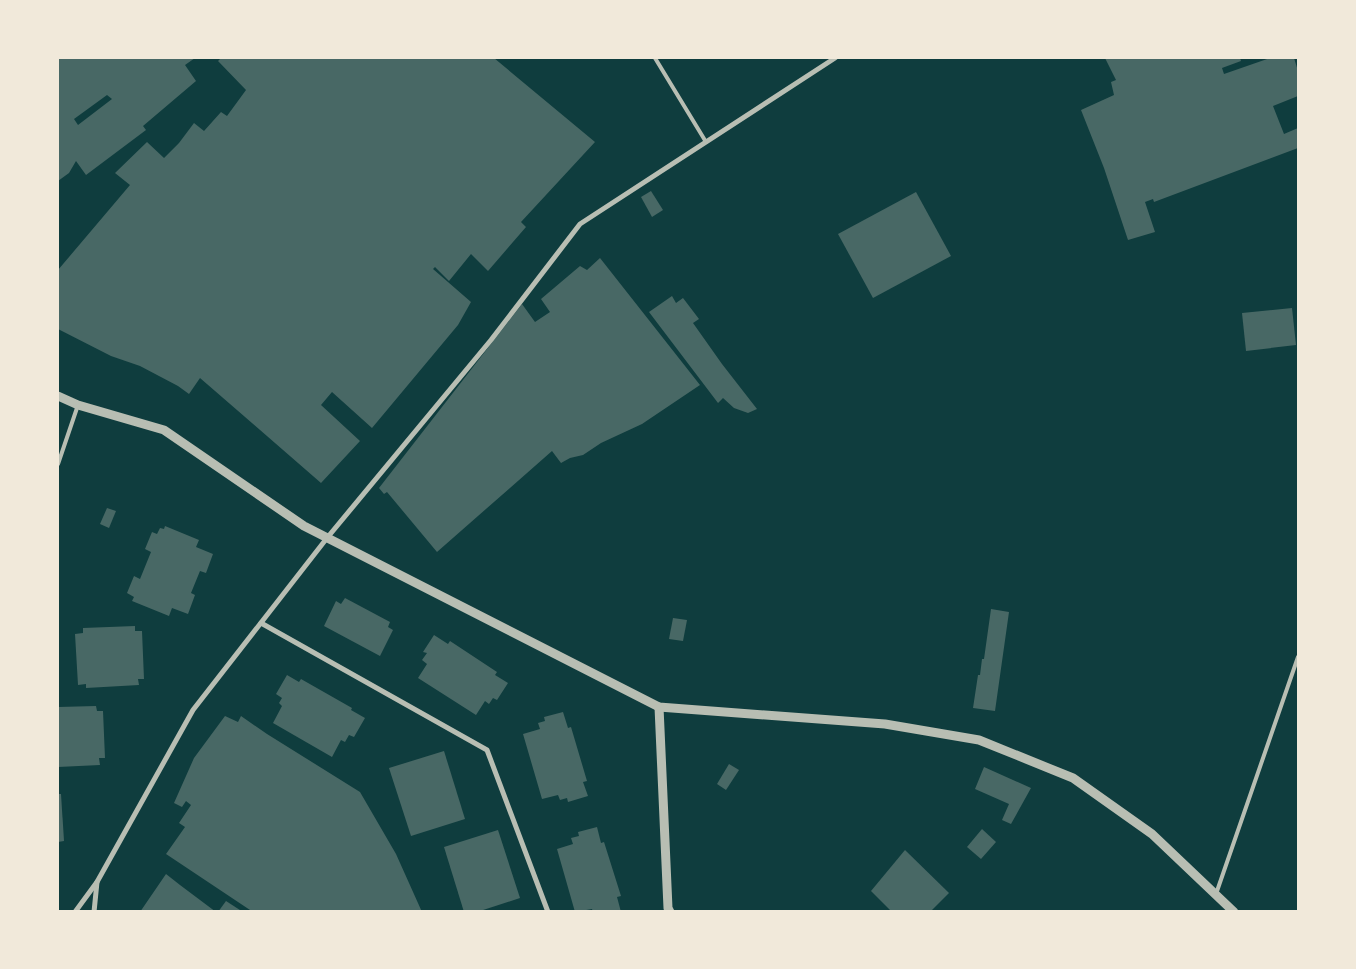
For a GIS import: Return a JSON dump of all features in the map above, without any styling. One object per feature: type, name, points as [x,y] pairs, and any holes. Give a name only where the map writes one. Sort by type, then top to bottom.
[{"type":"street","points":[[75,912],[97,882],[193,710],[328,538],[491,340],[580,224],[835,58]]},
{"type":"street","points":[[58,396],[78,405],[164,430],[304,526],[659,707],[885,724],[979,740],[1073,778],[1152,834],[1234,912]]},
{"type":"street","points":[[261,624],[487,750],[548,912]]},
{"type":"street","points":[[659,707],[667,910]]},
{"type":"street","points":[[94,912],[97,882]]},
{"type":"lane","points":[[655,58],[706,142]]},
{"type":"lane","points":[[58,464],[78,405]]},
{"type":"lane","points":[[1216,894],[1298,657]]},
{"type":"building","points":[[58,58],[195,58],[185,65],[196,81],[143,126],[146,130],[86,175],[76,161],[69,173],[58,181]],"holes":[[[107,95],[112,99],[78,125],[74,119]]]},
{"type":"building","points":[[221,58],[494,58],[595,142],[521,222],[526,227],[488,271],[471,254],[449,281],[435,267],[433,269],[471,302],[458,325],[372,428],[332,392],[321,405],[360,441],[321,483],[200,378],[189,394],[140,366],[111,356],[58,329],[58,270],[130,185],[115,173],[147,142],[164,158],[179,143],[194,123],[204,131],[221,112],[227,116],[246,90],[218,61]]},
{"type":"building","points":[[1105,58],[1240,58],[1241,61],[1222,68],[1224,74],[1270,58],[1294,58],[1298,71],[1298,96],[1273,106],[1284,134],[1298,128],[1298,148],[1154,202],[1153,199],[1145,202],[1155,232],[1128,240],[1104,168],[1081,110],[1114,95],[1111,82],[1116,80]]},
{"type":"building","points":[[651,191],[663,210],[652,217],[641,197]]},
{"type":"building","points":[[916,192],[951,256],[873,298],[838,234]]},
{"type":"building","points":[[600,258],[700,385],[642,424],[601,443],[583,455],[570,458],[561,463],[552,451],[437,552],[387,492],[384,494],[379,488],[522,304],[535,322],[550,312],[541,299],[580,266],[587,270]]},
{"type":"building","points":[[672,296],[676,303],[683,298],[699,319],[693,323],[757,409],[748,413],[734,408],[723,398],[718,403],[649,312]]},
{"type":"building","points":[[1292,308],[1296,345],[1246,351],[1242,313]]},
{"type":"building","points":[[107,508],[116,511],[109,528],[100,524]]},
{"type":"building","points":[[165,526],[199,540],[196,547],[213,554],[206,573],[200,571],[191,593],[195,595],[188,614],[172,608],[169,616],[132,601],[134,597],[127,593],[134,576],[140,579],[151,552],[145,549],[152,532],[157,534],[160,528],[164,529]]},
{"type":"building","points":[[345,598],[390,622],[388,627],[393,630],[380,656],[324,626],[336,601],[341,604]]},
{"type":"building","points":[[991,609],[1009,612],[995,711],[973,708],[978,675],[980,675],[982,659],[984,659]]},
{"type":"building","points":[[673,618],[687,620],[683,641],[669,639]]},
{"type":"building","points":[[135,626],[135,631],[142,631],[144,679],[138,679],[139,685],[86,688],[86,684],[78,685],[75,634],[83,633],[83,628]]},
{"type":"building","points":[[434,635],[448,644],[450,641],[497,672],[495,675],[508,683],[497,700],[493,698],[489,704],[485,701],[476,715],[418,678],[427,664],[422,660],[427,653],[423,652]]},
{"type":"building","points":[[287,675],[299,682],[301,679],[352,708],[351,710],[365,718],[354,737],[349,735],[345,742],[341,740],[332,757],[273,723],[282,706],[279,703],[282,698],[276,694]]},
{"type":"building","points":[[96,706],[97,711],[103,711],[105,758],[99,758],[100,765],[58,767],[58,707]]},
{"type":"building","points":[[563,712],[568,728],[571,727],[587,781],[583,782],[588,796],[568,802],[567,798],[560,800],[558,795],[542,799],[523,734],[540,729],[538,723],[545,721],[544,717]]},
{"type":"building","points":[[225,716],[238,722],[241,716],[360,792],[396,854],[422,912],[253,912],[166,854],[185,827],[179,823],[191,805],[186,801],[182,807],[174,803],[194,758]]},
{"type":"building","points":[[444,751],[465,819],[411,836],[389,768]]},
{"type":"building","points":[[729,764],[739,770],[726,790],[717,784]]},
{"type":"building","points":[[984,767],[1031,788],[1011,824],[1002,820],[1009,804],[975,789]]},
{"type":"building","points":[[58,794],[61,794],[64,841],[58,842]]},
{"type":"building","points":[[597,827],[601,843],[604,842],[621,896],[617,897],[621,912],[593,912],[592,909],[575,912],[557,849],[573,844],[571,838],[579,836],[578,832]]},
{"type":"building","points":[[982,829],[996,842],[981,859],[967,847]]},
{"type":"building","points":[[498,830],[520,898],[477,912],[464,912],[444,847]]},
{"type":"building","points":[[905,850],[949,893],[930,912],[892,912],[871,891]]},
{"type":"building","points":[[166,874],[180,885],[216,912],[140,912]]},
{"type":"building","points":[[226,901],[243,912],[218,912]]}]
